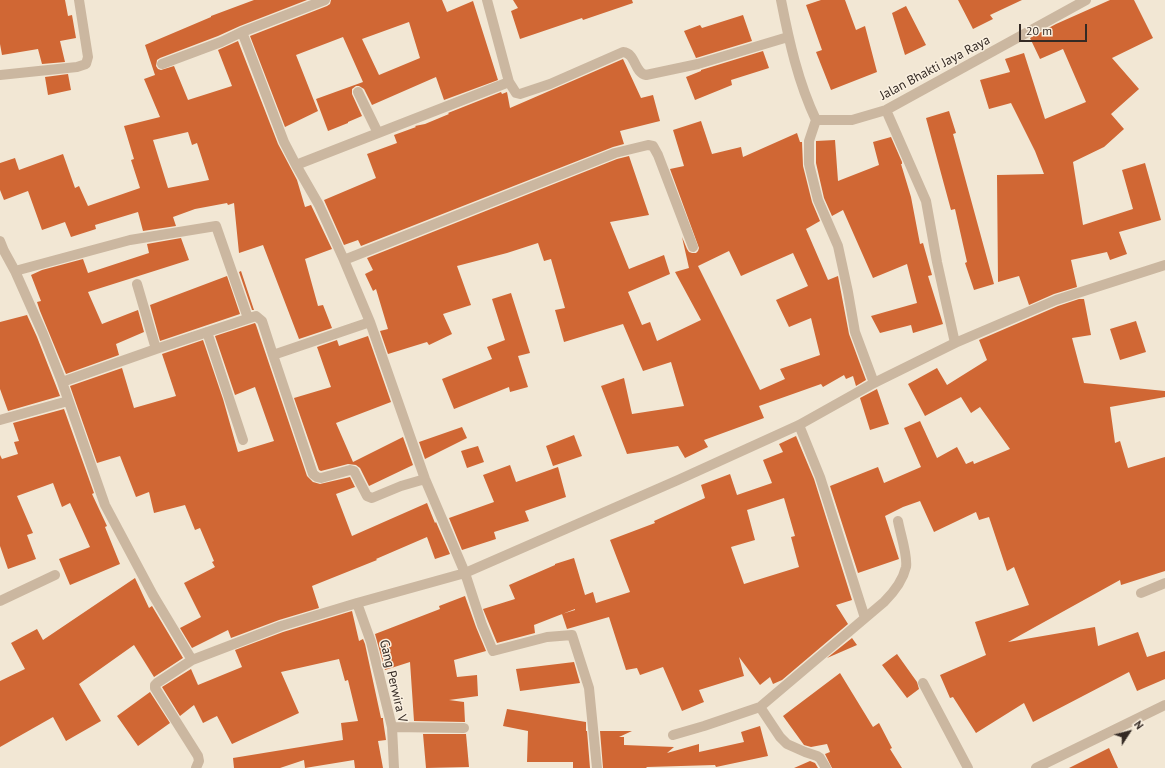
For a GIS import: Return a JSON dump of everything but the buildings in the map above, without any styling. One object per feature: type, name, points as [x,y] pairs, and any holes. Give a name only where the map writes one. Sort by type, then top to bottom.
[{"type":"street","points":[[0,75],[78,67],[86,64],[88,57],[79,0]]},
{"type":"street","points":[[162,64],[325,0]]},
{"type":"street","points":[[487,0],[509,82],[516,93],[520,94],[550,84],[624,52],[630,55],[640,73],[642,75],[646,75],[698,64],[788,37]]},
{"type":"street","points":[[781,0],[788,37],[811,110],[816,120],[808,141],[809,164],[818,200],[838,246],[855,332],[874,383]]},
{"type":"street","name":"Jalan Bhakti Jaya Raya","points":[[816,120],[852,120],[886,110],[1086,0]]},
{"type":"street","points":[[242,32],[284,142],[319,205],[370,322],[424,479],[465,573],[482,625],[493,651],[547,637],[572,635],[589,688],[597,768]]},
{"type":"street","points":[[296,165],[509,82]]},
{"type":"street","points":[[358,92],[378,133]]},
{"type":"street","points":[[886,110],[926,201],[937,262],[955,343]]},
{"type":"street","points":[[344,260],[615,153],[648,145],[653,146],[658,155],[693,247]]},
{"type":"street","points":[[15,271],[130,240],[216,226],[248,318]]},
{"type":"street","points":[[0,241],[43,334],[62,382],[105,505],[153,595],[192,660]]},
{"type":"street","points":[[196,768],[199,761],[198,756],[155,688],[157,683],[192,660],[281,626],[465,573],[678,480],[799,425],[874,383],[955,343],[1056,300],[1165,265]]},
{"type":"street","points":[[137,284],[156,349]]},
{"type":"street","points":[[62,382],[256,316],[262,321],[313,474],[321,478],[352,470],[368,496],[372,498],[401,486],[424,479]]},
{"type":"street","points":[[273,355],[370,322]]},
{"type":"street","points":[[207,332],[243,440]]},
{"type":"street","points":[[0,420],[68,401]]},
{"type":"street","points":[[799,425],[820,476],[865,618]]},
{"type":"street","points":[[673,735],[760,707],[891,595],[906,567],[906,559],[898,521]]},
{"type":"street","points":[[0,601],[55,576]]},
{"type":"street","points":[[1142,593],[1165,583]]},
{"type":"street","name":"Gang Perwira V","points":[[357,603],[371,642],[392,727],[394,768]]},
{"type":"street","points":[[924,683],[968,768]]},
{"type":"street","points":[[1036,768],[1165,705]]},
{"type":"street","points":[[760,707],[780,737],[787,744],[817,756],[826,768]]},
{"type":"street","points":[[392,727],[464,728]]}]
